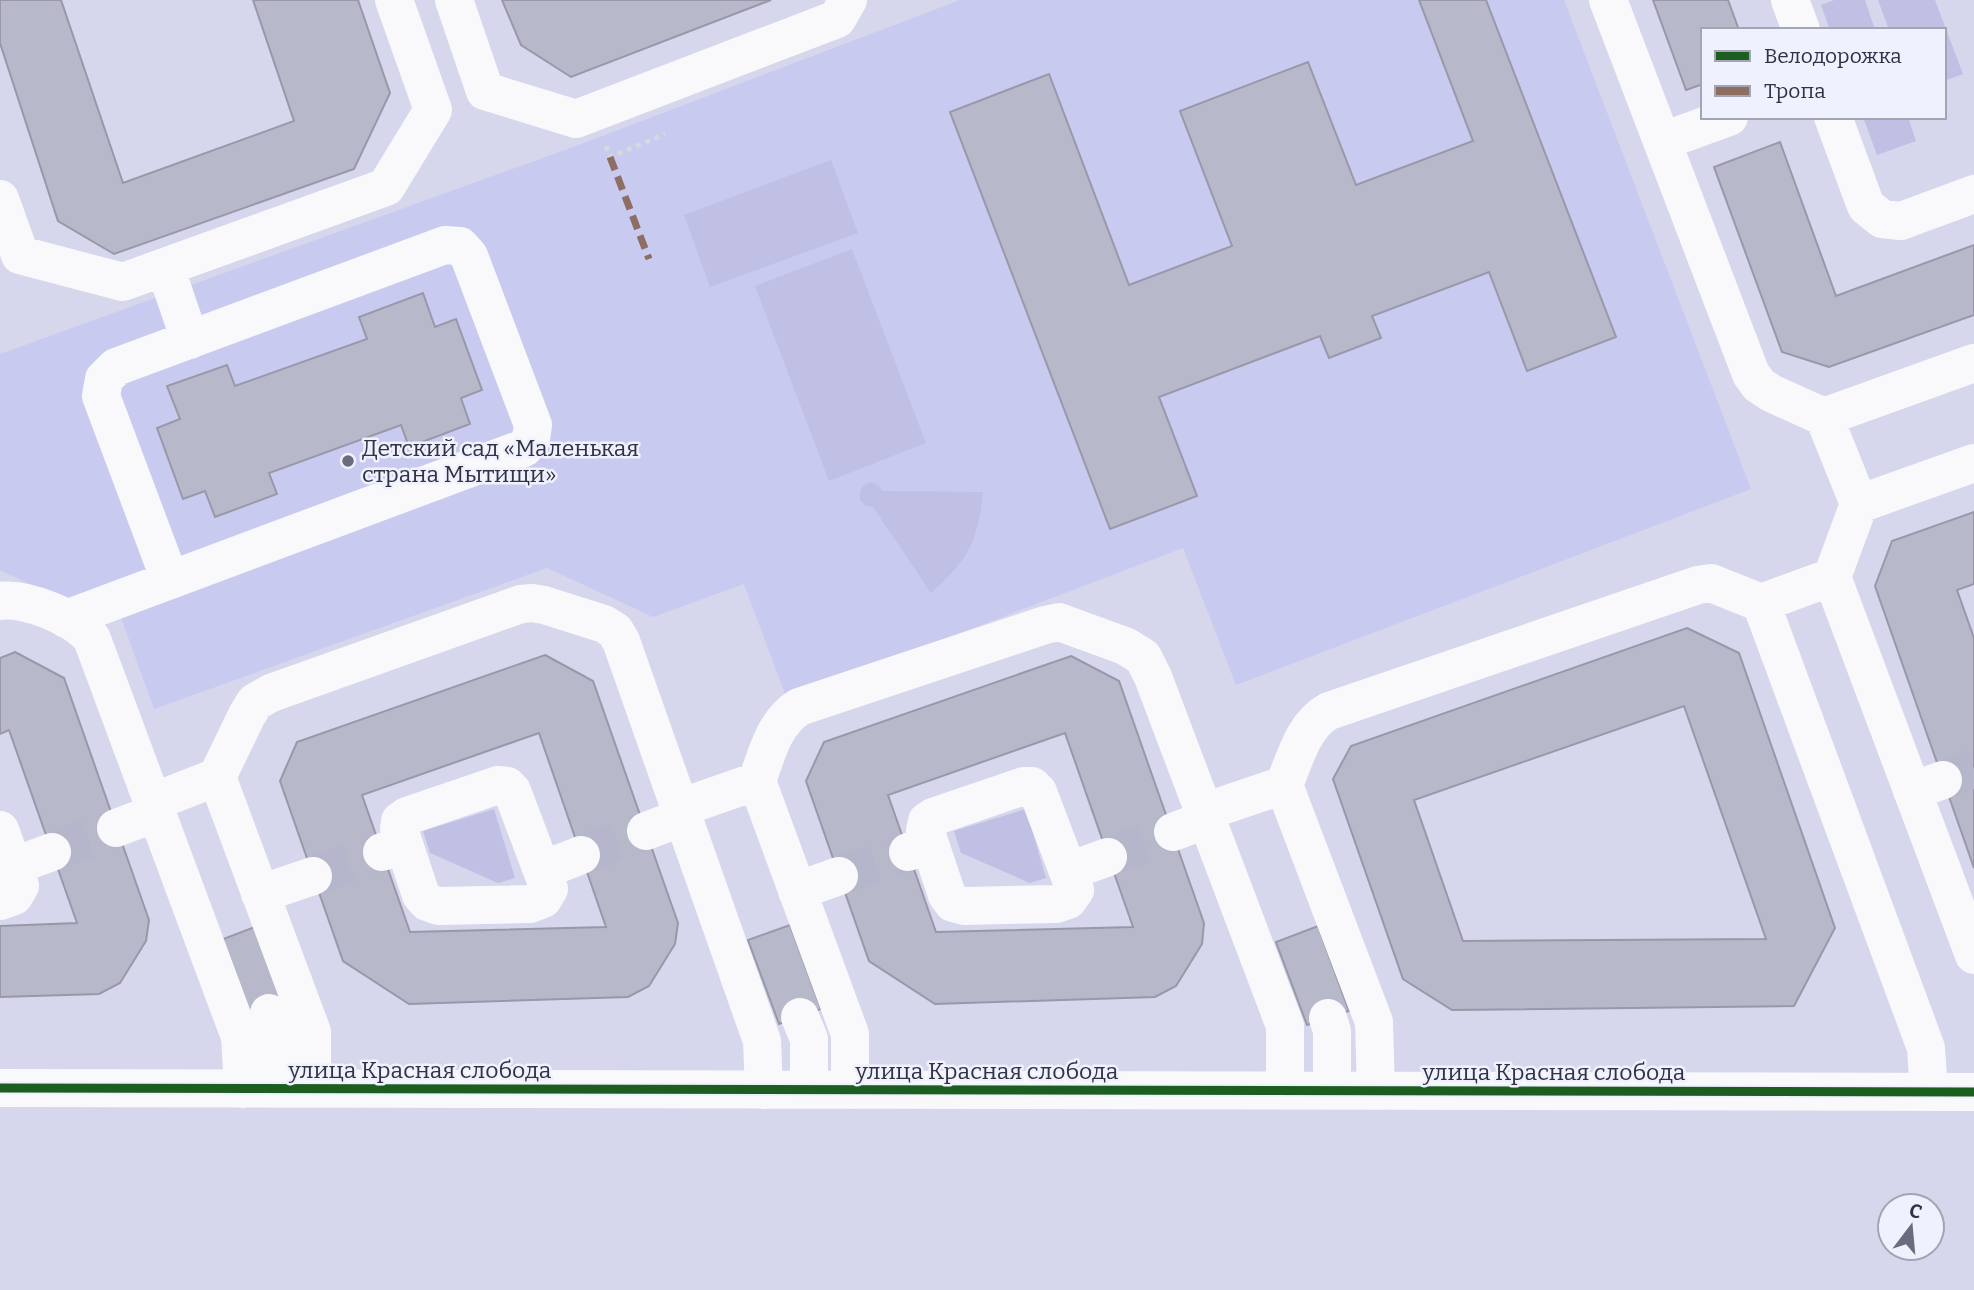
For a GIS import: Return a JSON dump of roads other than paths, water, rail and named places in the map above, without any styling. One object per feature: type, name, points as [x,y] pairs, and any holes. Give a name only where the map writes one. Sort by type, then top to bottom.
[{"type":"street","points":[[394,0],[433,110]]},
{"type":"street","points":[[454,0],[485,91]]},
{"type":"street","points":[[0,199],[10,260],[123,282],[386,187],[433,110],[485,91],[576,119],[838,19],[848,0]]},
{"type":"street","points":[[1608,0],[1751,374],[1759,385],[1771,393],[1824,417],[1859,504],[1832,577],[1928,785],[1974,956]]},
{"type":"street","points":[[1790,0],[1800,28]]},
{"type":"street","points":[[1662,142],[1724,119]]},
{"type":"street","points":[[1834,119],[1866,206],[1882,219],[1901,221],[1974,194]]},
{"type":"street","points":[[66,619],[524,448],[531,439],[533,425],[469,256],[460,246],[445,244],[116,367],[104,379],[101,396],[170,580]]},
{"type":"street","points":[[165,267],[190,340]]},
{"type":"street","points":[[1824,417],[1974,363]]},
{"type":"street","points":[[1859,504],[1974,463]]},
{"type":"street","points":[[1376,1091],[1374,1022],[1284,785],[1308,729],[1316,718],[1329,711],[1698,585],[1711,583],[1761,603],[1832,577]]},
{"type":"street","points":[[0,601],[13,598],[29,602],[86,630],[92,639],[240,1037],[278,1088]]},
{"type":"street","points":[[116,828],[217,777],[247,715],[256,702],[271,693],[521,604],[532,603],[592,620],[615,631],[621,641],[762,1041],[764,1090]]},
{"type":"street","points":[[1761,603],[1926,1048],[1929,1092]]},
{"type":"street","points":[[850,1090],[850,1034],[757,781],[777,729],[786,715],[799,707],[1059,622],[1125,646],[1143,657],[1153,677],[1195,821],[1284,1026],[1285,1091]]},
{"type":"street","points":[[217,777],[312,1032],[278,1088]]},
{"type":"street","points":[[646,831],[681,812],[757,781]]},
{"type":"street","points":[[498,785],[507,786],[512,791],[543,870],[549,889],[537,902],[438,906],[427,902],[421,895],[393,848],[400,821],[407,816],[498,785]]},
{"type":"street","points":[[1195,821],[1284,785]]},
{"type":"street","points":[[1024,786],[1032,786],[1038,792],[1069,871],[1075,890],[1068,900],[1062,903],[964,906],[953,903],[919,848],[926,821],[933,817],[1024,786]]},
{"type":"street","points":[[0,831],[20,886],[13,896],[0,901]]},
{"type":"street","points":[[14,866],[52,852]]},
{"type":"street","points":[[543,870],[582,855]]},
{"type":"street","points":[[1069,871],[1108,857]]},
{"type":"street","points":[[260,894],[313,876]]},
{"type":"street","points":[[797,891],[839,876]]},
{"type":"street","points":[[269,1013],[278,1035],[278,1088]]},
{"type":"street","points":[[800,1017],[809,1039],[809,1089]]},
{"type":"street","points":[[1328,1018],[1332,1031],[1332,1091]]},
{"type":"street","name":"улица Красная слобода","points":[[0,1088],[1974,1092]]},
{"type":"tunnel","points":[[1943,780],[1974,769]]},
{"type":"tunnel","points":[[52,852],[116,828]]},
{"type":"tunnel","points":[[581,855],[646,831]]},
{"type":"tunnel","points":[[1108,857],[1173,832]]},
{"type":"tunnel","points":[[313,876],[382,852]]},
{"type":"tunnel","points":[[839,876],[908,852]]},
{"type":"place","name":"Детский сад «Маленькая страна Мытищи»","points":[[348,461]]}]
